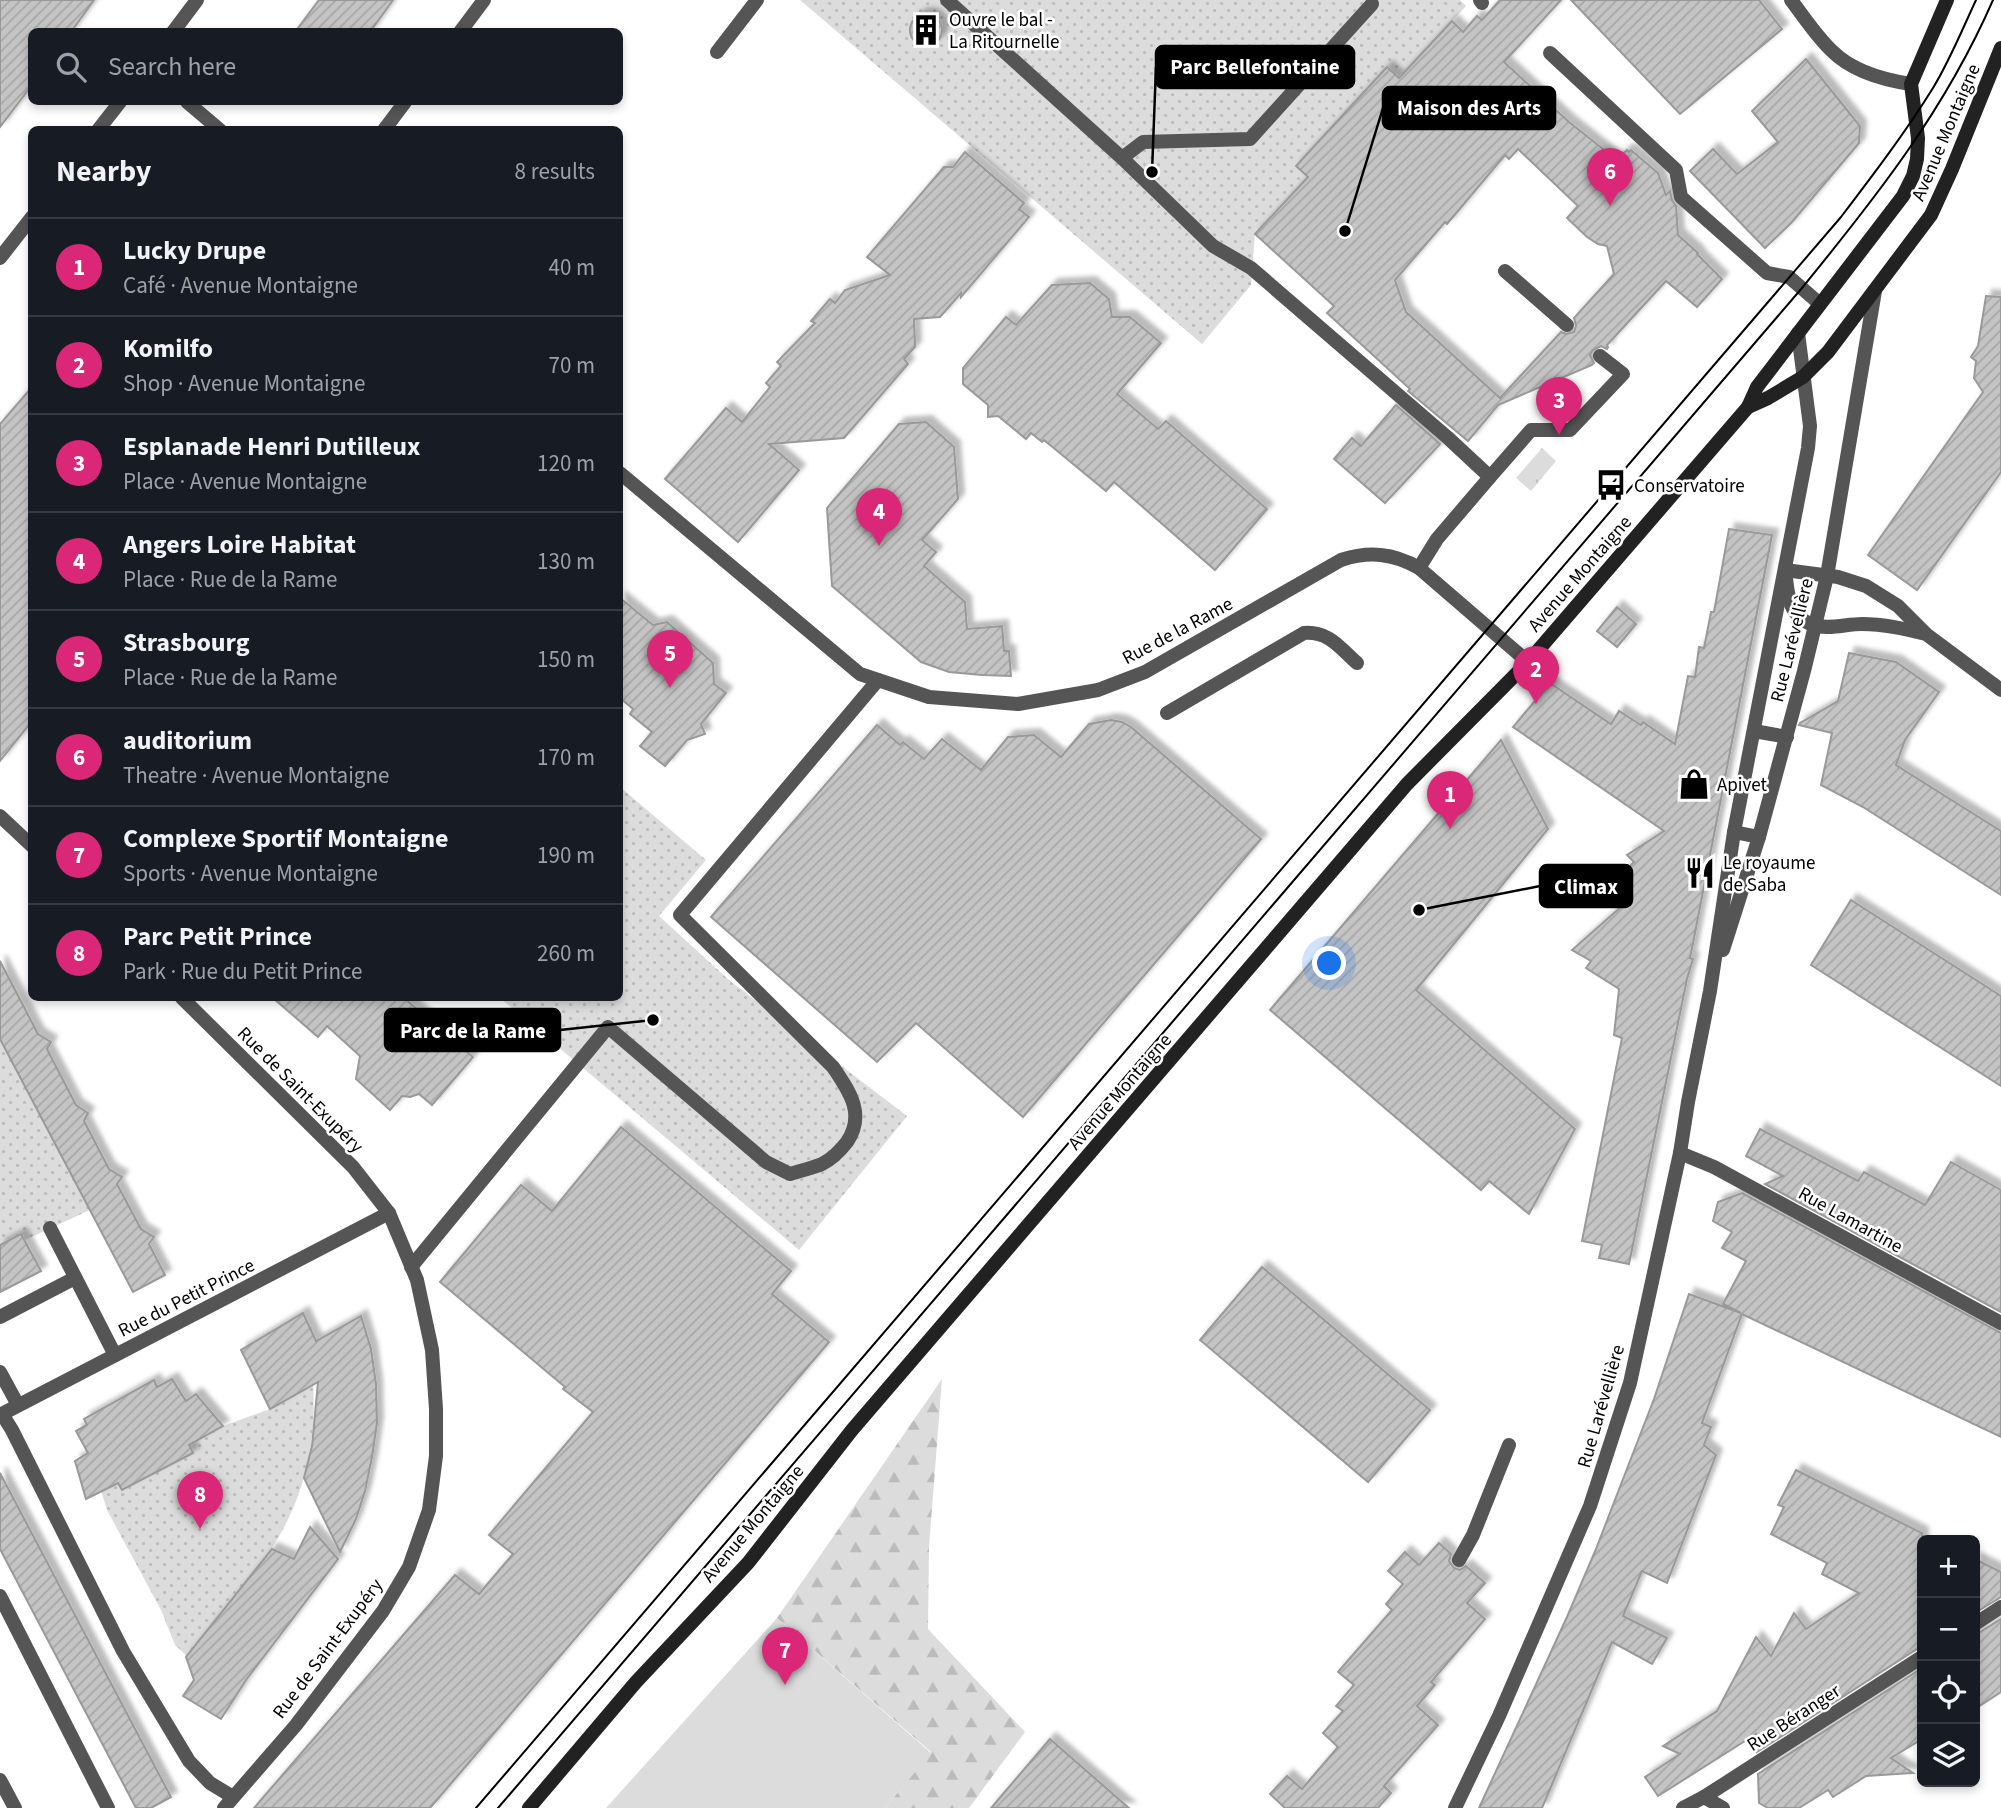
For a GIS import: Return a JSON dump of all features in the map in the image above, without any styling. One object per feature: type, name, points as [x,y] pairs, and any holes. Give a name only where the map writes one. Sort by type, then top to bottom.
[{"type":"main road","name":"Avenue Montaigne","points":[[529,1808],[636,1682],[741,1570],[852,1430],[1407,784],[1528,662],[1748,407],[1757,387],[1903,196],[1913,176],[1917,159],[1917,138],[1911,84],[1947,0]]},
{"type":"main road","name":"Avenue Montaigne","points":[[1748,407],[1803,377],[1828,352],[1931,215],[2001,48]]},
{"type":"street","points":[[176,28],[197,0]]},
{"type":"street","points":[[463,28],[484,0]]},
{"type":"street","points":[[716,52],[757,0]]},
{"type":"street","points":[[947,0],[1122,158],[1213,246],[1251,268],[1490,477]]},
{"type":"street","points":[[1791,0],[1833,52],[1858,68],[1886,80],[1911,84]]},
{"type":"street","points":[[1122,158],[1143,142],[1250,139],[1372,4]]},
{"type":"street","points":[[1550,53],[1676,170],[1681,197],[1767,273],[1789,277],[1820,304]]},
{"type":"street","points":[[101,126],[118,105]]},
{"type":"street","points":[[190,105],[214,126]]},
{"type":"street","points":[[387,126],[403,105]]},
{"type":"street","points":[[0,258],[28,222]]},
{"type":"street","points":[[1506,271],[1567,325]]},
{"type":"street","name":"Rue Larévellière","points":[[1710,991],[1759,836],[1828,576],[1875,291]]},
{"type":"street","name":"Rue Larévellière","points":[[1455,1808],[1499,1716],[1594,1494],[1630,1383],[1680,1153],[1710,991],[1734,832],[1808,448],[1810,426],[1798,333]]},
{"type":"street","points":[[1419,568],[1437,539],[1531,430],[1570,430],[1623,374],[1600,356]]},
{"type":"street","name":"Rue de la Rame","points":[[623,476],[860,674],[929,697],[1018,704],[1098,690],[1145,672],[1341,560],[1373,553],[1405,560],[1419,568],[1528,662]]},
{"type":"street","points":[[1926,634],[1894,626],[1815,626],[1795,612],[1785,570],[1828,576],[1866,586],[1898,606],[1926,634],[2001,690]]},
{"type":"street","points":[[1167,713],[1304,633],[1316,632],[1329,638],[1357,663]]},
{"type":"street","points":[[411,1267],[608,1027],[766,1162],[790,1174],[824,1163],[840,1152],[853,1132],[857,1115],[848,1088],[833,1067],[680,915],[878,680]]},
{"type":"street","points":[[1754,731],[1787,737]]},
{"type":"street","points":[[0,817],[28,842]]},
{"type":"street","points":[[1734,832],[1759,836]]},
{"type":"street","name":"Rue de Saint-Exupéry","points":[[185,1001],[353,1167],[389,1213],[416,1280],[432,1350],[436,1409],[436,1456],[429,1510],[409,1567],[383,1611],[296,1725],[228,1802]]},
{"type":"street","name":"Rue Lamartine","points":[[1680,1153],[1714,1167],[2001,1323]]},
{"type":"street","name":"Rue du Petit Prince","points":[[1,1414],[389,1213]]},
{"type":"street","points":[[50,1228],[115,1355]]},
{"type":"street","points":[[0,1317],[75,1278]]},
{"type":"street","points":[[0,1371],[18,1405]]},
{"type":"street","points":[[1,1414],[12,1430],[123,1651],[189,1761],[228,1802]]},
{"type":"street","points":[[1458,1560],[1473,1535],[1509,1445]]},
{"type":"street","points":[[0,1596],[108,1808]]},
{"type":"street","points":[[1980,1620],[2001,1607]]},
{"type":"street","name":"Rue Béranger","points":[[1683,1808],[1917,1660]]},
{"type":"street","points":[[0,1780],[15,1808]]},
{"type":"street","points":[[1704,1797],[1723,1808]]},
{"type":"green space","points":[[800,0],[1460,0],[1466,6],[1399,78],[1296,166],[1308,177],[1255,234],[1251,285],[1202,344]]},
{"type":"green space","points":[[1542,448],[1556,461],[1531,491],[1516,478]]},
{"type":"green space","points":[[623,790],[706,860],[659,916],[729,980],[907,1116],[799,1250],[504,1001],[623,1001]]},
{"type":"green space","points":[[0,1039],[90,1210],[25,1240],[21,1234],[0,1245]]},
{"type":"green space","points":[[942,1379],[929,1547],[928,1629],[1025,1732],[969,1808],[885,1808],[931,1752],[777,1618]]},
{"type":"green space","points":[[313,1384],[310,1449],[300,1491],[292,1511],[268,1553],[187,1656],[175,1645],[161,1610],[107,1510],[101,1491],[118,1483],[123,1490],[192,1453],[189,1445],[223,1426],[270,1409]]},
{"type":"green space","points":[[777,1618],[931,1753],[885,1808],[606,1808]]},
{"type":"building","points":[[0,0],[94,0],[74,28],[28,28],[28,90],[0,127]]},
{"type":"building","points":[[319,0],[393,0],[373,28],[298,28]]},
{"type":"building","points":[[1500,0],[1561,0],[1504,62],[1569,122],[1617,160],[1627,150],[1631,150],[1658,173],[1666,195],[1670,191],[1676,206],[1678,235],[1722,279],[1697,307],[1666,281],[1607,345],[1607,349],[1601,346],[1593,350],[1590,355],[1594,363],[1592,365],[1498,405],[1468,441],[1408,391],[1410,389],[1327,313],[1334,306],[1255,234],[1308,177],[1296,166],[1387,67],[1399,78],[1452,21],[1463,32],[1477,16],[1482,20]],"holes":[[[1518,149],[1578,206],[1567,218],[1587,237],[1607,246],[1614,274],[1574,318],[1574,332],[1561,332],[1500,398],[1406,312],[1395,280],[1505,155],[1509,159]]]},
{"type":"building","points":[[1571,0],[1759,0],[1782,29],[1680,114]]},
{"type":"building","name":"Ouvre le bal - La Ritournelle","points":[[926,14],[937,19],[942,30],[937,41],[926,46],[915,41],[910,30],[915,19]]},
{"type":"building","points":[[1806,59],[1860,126],[1859,143],[1792,222],[1765,248],[1690,171],[1713,149],[1737,174],[1778,142],[1752,111]]},
{"type":"building","points":[[965,152],[1024,203],[1019,209],[1029,217],[961,297],[961,293],[940,317],[914,319],[915,347],[904,359],[908,364],[844,438],[769,444],[799,470],[738,542],[665,479],[726,408],[742,422],[770,387],[766,383],[781,366],[777,362],[815,323],[811,321],[830,299],[835,303],[845,290],[890,275],[867,257],[944,167],[953,167]]},
{"type":"building","points":[[1090,283],[1109,299],[1112,317],[1130,317],[1161,343],[1117,394],[1158,429],[1166,421],[1267,509],[1215,570],[1114,482],[1106,491],[1044,440],[1042,442],[1031,433],[1026,439],[998,416],[988,417],[988,405],[963,384],[963,368],[1006,317],[1016,325],[1052,285]]},
{"type":"building","points":[[1986,296],[2001,297],[2001,472],[1917,590],[1868,555],[1983,392],[1974,378],[1976,361],[1971,357],[1978,346]]},
{"type":"building","points":[[28,392],[28,726],[0,761],[0,424]]},
{"type":"building","points":[[1396,405],[1440,444],[1385,503],[1334,459],[1352,438],[1361,446]]},
{"type":"building","points":[[926,422],[954,447],[958,499],[922,540],[936,552],[924,566],[965,602],[967,629],[1002,626],[1004,651],[1009,651],[1011,676],[949,672],[921,662],[832,586],[827,508],[899,424]]},
{"type":"building","points":[[1729,529],[1772,535],[1690,958],[1693,959],[1629,1264],[1599,1258],[1602,1245],[1582,1241],[1622,1038],[1614,1035],[1619,989],[1586,968],[1591,961],[1572,950],[1622,906],[1605,890],[1634,862],[1627,855],[1664,831],[1513,727],[1550,683],[1611,724],[1619,711],[1641,725],[1643,722],[1675,744],[1688,676],[1695,677],[1699,647],[1704,648],[1711,612],[1714,612]]},
{"type":"building","points":[[623,600],[653,625],[667,622],[713,663],[714,684],[726,693],[701,724],[705,734],[687,740],[665,766],[640,746],[652,732],[630,714],[633,709],[623,701]]},
{"type":"building","points":[[1617,607],[1636,624],[1617,647],[1597,631]]},
{"type":"building","points":[[1849,653],[1896,662],[1939,692],[1905,740],[1896,765],[2001,831],[2001,895],[1863,807],[1821,785],[1832,733],[1799,725],[1838,701]]},
{"type":"building","points":[[1111,720],[1131,727],[1261,839],[1023,1117],[916,1023],[877,1062],[711,917],[877,725],[900,745],[903,742],[924,759],[942,739],[981,770],[1008,737],[1034,735],[1061,757],[1089,724]]},
{"type":"building","points":[[1501,740],[1548,829],[1416,990],[1575,1129],[1529,1214],[1489,1181],[1481,1190],[1270,1010]]},
{"type":"building","points":[[1851,900],[2001,996],[2001,1086],[1811,965]]},
{"type":"building","points":[[0,961],[38,1034],[51,1042],[47,1049],[76,1105],[88,1113],[84,1121],[109,1169],[122,1177],[117,1184],[141,1229],[154,1237],[149,1244],[165,1275],[133,1292],[0,1039]]},
{"type":"building","points":[[276,1001],[408,1001],[473,1057],[432,1105],[419,1094],[402,1096],[390,1110],[356,1079],[360,1056],[327,1026],[318,1037]]},
{"type":"building","points":[[621,1127],[791,1271],[772,1294],[829,1342],[430,1808],[254,1808],[455,1575],[479,1594],[513,1554],[489,1535],[593,1412],[440,1282],[521,1185],[552,1211]]},
{"type":"building","points":[[1760,1129],[1858,1181],[1864,1172],[1925,1205],[1951,1162],[2001,1190],[2001,1312],[1765,1184],[1783,1176],[1746,1156]]},
{"type":"building","points":[[1742,1193],[2001,1333],[2001,1437],[1742,1314],[1702,1423],[1711,1427],[1704,1445],[1716,1455],[1667,1583],[1642,1571],[1623,1616],[1667,1638],[1652,1664],[1612,1642],[1542,1808],[1479,1808],[1596,1549],[1654,1399],[1689,1294],[1741,1313],[1723,1304],[1746,1261],[1722,1248],[1732,1232],[1713,1221],[1718,1202]]},
{"type":"building","points":[[21,1234],[41,1271],[0,1292],[0,1245]]},
{"type":"building","points":[[1262,1267],[1430,1410],[1368,1482],[1200,1340]]},
{"type":"building","points":[[303,1313],[316,1341],[361,1316],[371,1349],[376,1384],[377,1423],[372,1457],[356,1519],[340,1552],[304,1478],[312,1446],[318,1382],[270,1409],[241,1350]]},
{"type":"building","points":[[172,1379],[186,1401],[196,1394],[223,1426],[189,1445],[193,1453],[122,1490],[118,1483],[86,1499],[75,1461],[88,1453],[76,1431],[87,1425],[84,1419],[154,1380],[157,1387]]},
{"type":"building","points":[[1796,1470],[1922,1533],[1917,1535],[1917,1649],[1757,1752],[1756,1734],[1658,1796],[1645,1777],[1680,1754],[1663,1746],[1717,1711],[1756,1637],[1771,1656],[1794,1613],[1806,1629],[1859,1593],[1822,1574],[1827,1563],[1771,1534],[1784,1507],[1778,1505]]},
{"type":"building","points":[[0,1473],[171,1797],[151,1808],[136,1808],[0,1549]]},
{"type":"building","points":[[310,1527],[338,1559],[246,1680],[221,1719],[183,1696],[194,1680],[186,1657],[272,1549],[294,1559]]},
{"type":"building","points":[[1439,1543],[1451,1554],[1449,1561],[1454,1568],[1460,1570],[1466,1566],[1485,1583],[1467,1603],[1485,1619],[1431,1682],[1435,1685],[1417,1706],[1438,1725],[1384,1786],[1391,1793],[1378,1808],[1285,1808],[1270,1794],[1287,1776],[1302,1789],[1338,1747],[1323,1733],[1343,1711],[1336,1706],[1354,1685],[1338,1672],[1392,1610],[1386,1604],[1403,1584],[1388,1571],[1405,1552],[1419,1565]]},
{"type":"building","points":[[1980,1562],[2001,1572],[2001,1597],[1980,1610]]},
{"type":"building","points":[[2001,1619],[2001,1692],[1980,1706],[1980,1661],[1980,1632]]},
{"type":"building","points":[[1917,1671],[1917,1742],[1891,1758],[1913,1773],[1866,1776],[1833,1797],[1828,1790],[1799,1808],[1768,1808],[1759,1803],[1758,1774]]},
{"type":"building","points":[[1050,1739],[1129,1808],[991,1808]]},
{"type":"tram line","points":[[476,1808],[1841,217],[1900,138],[1933,88],[1976,0]]},
{"type":"tram line","points":[[498,1808],[1802,288],[1908,151],[1953,78],[1993,0]]},
{"type":"place","name":"Ouvre le bal - La Ritournelle","points":[[926,30]]},
{"type":"place","name":"Parc Bellefontaine","points":[[1152,172]]},
{"type":"place","name":"auditorium","points":[[1610,206]]},
{"type":"place","name":"Maison des Arts","points":[[1345,231]]},
{"type":"place","name":"Esplanade Henri Dutilleux","points":[[1559,435]]},
{"type":"place","name":"Conservatoire","points":[[1611,485]]},
{"type":"place","name":"Angers Loire Habitat","points":[[879,546]]},
{"type":"place","name":"Strasbourg","points":[[670,688]]},
{"type":"place","name":"Komilfo","points":[[1536,704]]},
{"type":"place","name":"Apivet","points":[[1694,784]]},
{"type":"place","name":"Lucky Drupe","points":[[1450,829]]},
{"type":"place","name":"Le royaume de Saba","points":[[1700,873]]},
{"type":"place","name":"Climax","points":[[1419,910]]},
{"type":"place","name":"Parc de la Rame","points":[[653,1020]]},
{"type":"place","name":"Parc Petit Prince","points":[[200,1529]]},
{"type":"place","name":"Complexe Sportif Montaigne","points":[[785,1685]]}]
